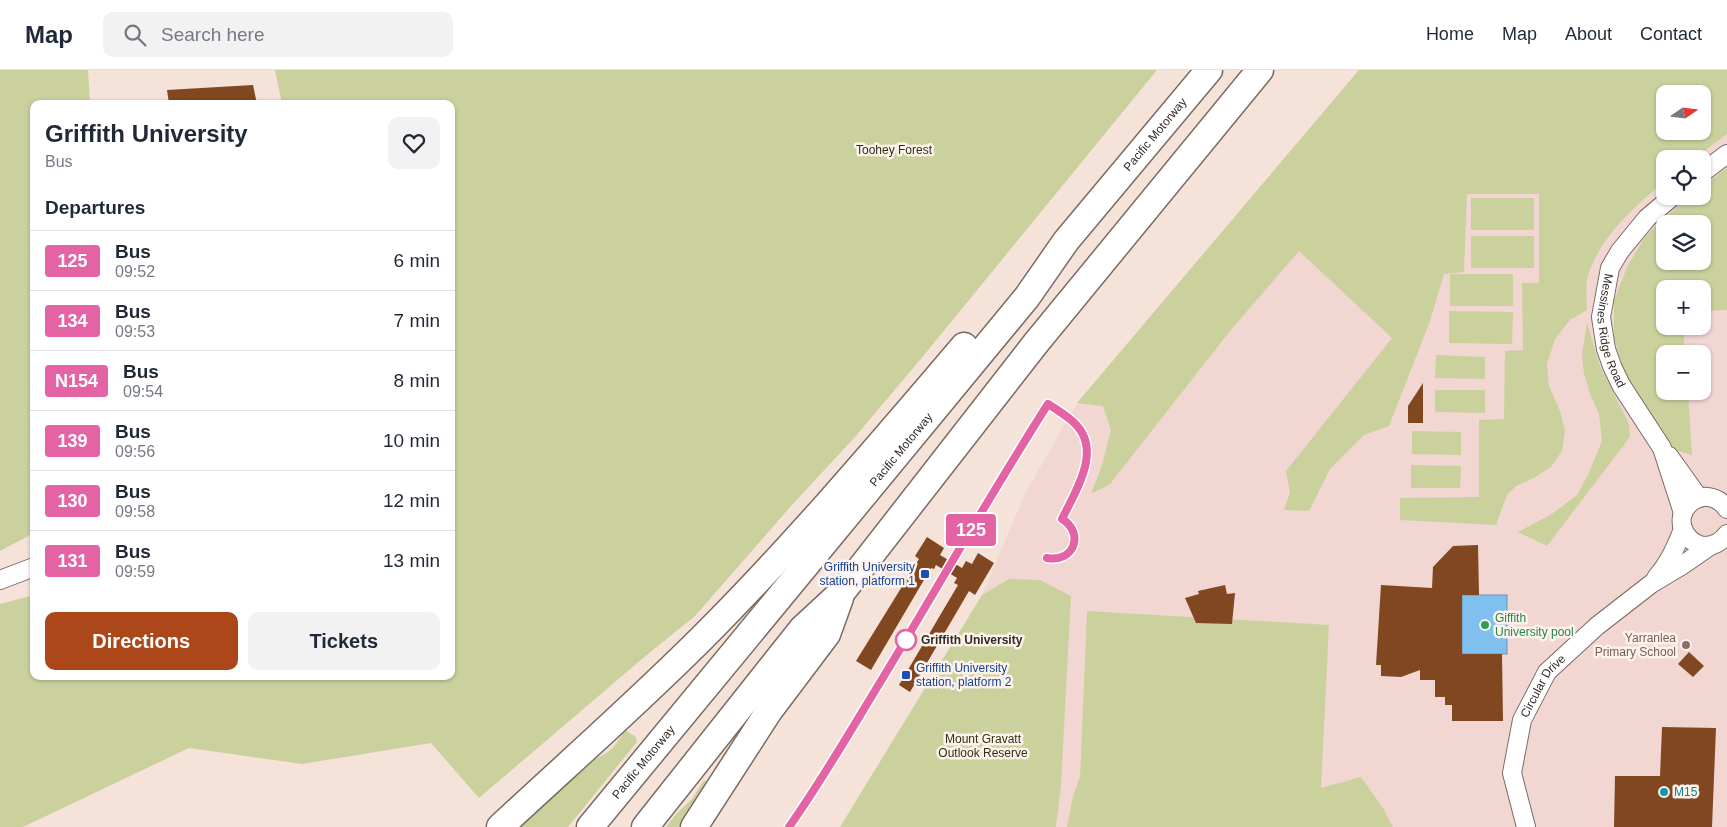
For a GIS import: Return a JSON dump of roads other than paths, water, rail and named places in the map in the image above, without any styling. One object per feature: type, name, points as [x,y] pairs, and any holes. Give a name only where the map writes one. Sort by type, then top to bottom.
[{"type":"highway","name":"Pacific Motorway","points":[[590,827],[1027,297],[1066,241],[1209,70]]},
{"type":"highway","points":[[645,827],[802,629],[842,592],[1036,343],[1260,70]]},
{"type":"highway","points":[[500,827],[656,684],[712,628],[796,540],[1040,256],[1066,241]]},
{"type":"highway","points":[[694,827],[769,711],[826,634],[842,592]]},
{"type":"street","points":[[1711,166],[1727,154]]},
{"type":"street","name":"Messines Ridge Road","points":[[1662,205],[1647,218],[1620,250],[1610,268],[1601,316],[1606,349],[1621,385],[1662,448],[1675,463],[1699,498]]},
{"type":"street","name":"Messines Ridge Road","points":[[1662,448],[1683,521]]},
{"type":"street","points":[[1710,546],[1696,544],[1690,540],[1683,521],[1688,505],[1699,498],[1713,498],[1722,502],[1727,509]]},
{"type":"street","name":"Circular Drive","points":[[1651,584],[1666,566],[1675,551],[1683,521]]},
{"type":"street","name":"Circular Drive","points":[[1526,827],[1512,773],[1522,720],[1547,672],[1597,626],[1651,584],[1721,541],[1727,534]]},
{"type":"street","points":[[0,580],[30,568]]},
{"type":"water","name":"Giffith University pool","points":[[1462,595],[1507,595],[1507,654],[1462,654]]},
{"type":"place","name":"Griffith University station, platform 1","points":[[925,574]]},
{"type":"place","name":"Giffith University pool","points":[[1485,625]]},
{"type":"place","name":"Griffith University","points":[[906,640]]},
{"type":"place","name":"Yarranlea Primary School","points":[[1686,645]]},
{"type":"place","name":"Griffith University station, platform 2","points":[[906,675]]},
{"type":"place","name":"M15","points":[[1664,792]]},
{"type":"park label","name":"Toohey Forest","points":[[894,150]]},
{"type":"park label","name":"Mount Gravatt Outlook Reserve","points":[[983,746]]}]
